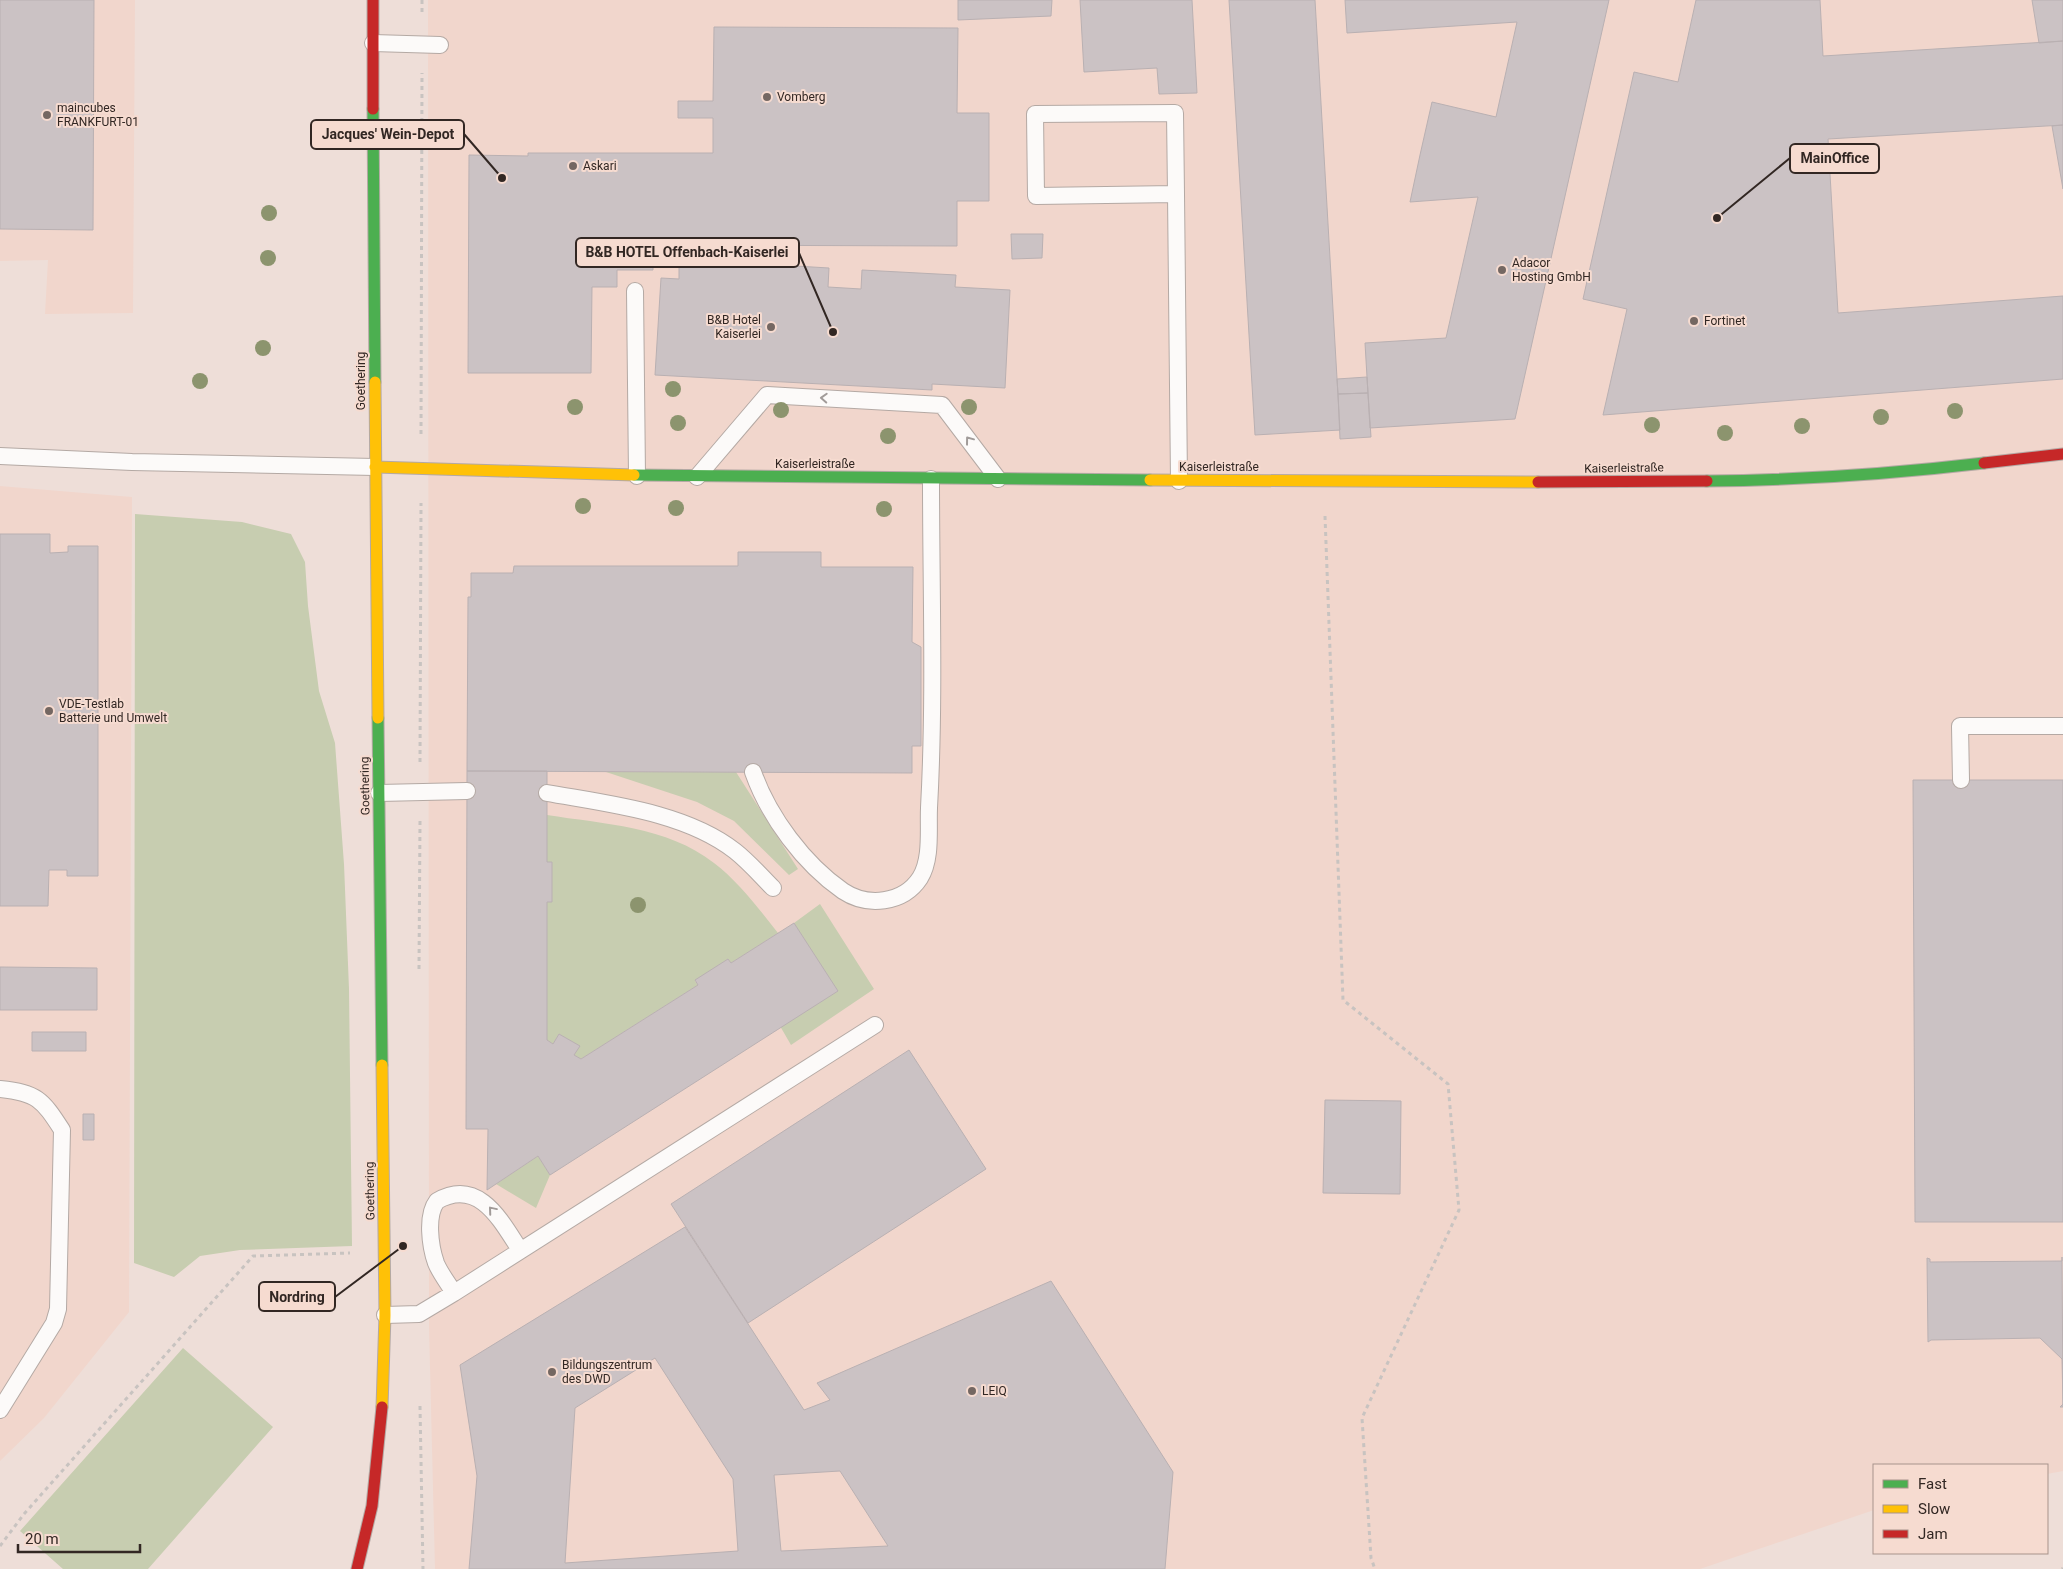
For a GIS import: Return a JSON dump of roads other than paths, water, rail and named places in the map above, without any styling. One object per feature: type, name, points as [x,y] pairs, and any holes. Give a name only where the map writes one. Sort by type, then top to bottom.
[{"type":"street","name":"Goethering","points":[[357,1569],[367,1535],[376,1483],[382,1422],[385,1315],[375,467],[373,0]]},
{"type":"street","name":"Kaiserleistraße","points":[[375,467],[697,477],[1563,482],[1777,480],[1916,471],[2063,454]]},
{"type":"lane","points":[[373,43],[440,45]]},
{"type":"lane","points":[[1176,194],[1036,196],[1035,114],[1175,113],[1176,194],[1179,481]]},
{"type":"lane","points":[[635,290],[637,476]]},
{"type":"lane","points":[[697,477],[767,395],[942,405],[998,479]]},
{"type":"lane","points":[[0,456],[123,462],[375,467]]},
{"type":"lane","points":[[753,772],[761,795],[805,858],[823,877],[848,894],[872,902],[891,900],[908,891],[920,878],[926,860],[931,775],[931,479]]},
{"type":"lane","points":[[1961,780],[1960,726],[2063,726]]},
{"type":"lane","points":[[379,792],[467,792]]},
{"type":"lane","points":[[547,793],[632,808],[691,826],[734,850],[774,888]]},
{"type":"lane","points":[[385,1315],[419,1314],[874,1025]]},
{"type":"lane","points":[[0,1089],[26,1092],[47,1108],[62,1130],[58,1309],[54,1323],[0,1410]]},
{"type":"lane","points":[[454,1293],[439,1270],[433,1249],[431,1213],[437,1201],[456,1194],[482,1200],[494,1211],[520,1250]]},
{"type":"place","name":"Vomberg","points":[[767,97]]},
{"type":"place","name":"maincubes FRANKFURT-01","points":[[47,115]]},
{"type":"place","name":"Askari","points":[[573,166]]},
{"type":"place","name":"Jacques' Wein-Depot","points":[[502,178]]},
{"type":"place","name":"MainOffice","points":[[1717,218]]},
{"type":"place","name":"Adacor Hosting GmbH","points":[[1502,270]]},
{"type":"place","name":"Fortinet","points":[[1694,321]]},
{"type":"place","name":"B&B Hotel Kaiserlei","points":[[771,327]]},
{"type":"place","name":"B&B HOTEL Offenbach-Kaiserlei","points":[[833,332]]},
{"type":"place","name":"VDE-Testlab Batterie und Umwelt","points":[[49,711]]},
{"type":"place","name":"Nordring","points":[[403,1246]]},
{"type":"place","name":"Bildungszentrum des DWD","points":[[552,1372]]},
{"type":"place","name":"LEIQ","points":[[972,1391]]}]
